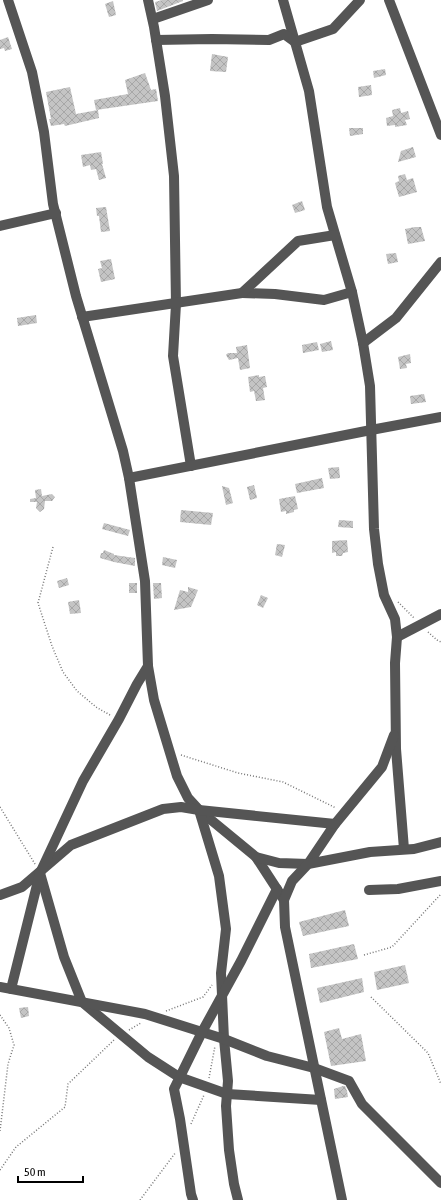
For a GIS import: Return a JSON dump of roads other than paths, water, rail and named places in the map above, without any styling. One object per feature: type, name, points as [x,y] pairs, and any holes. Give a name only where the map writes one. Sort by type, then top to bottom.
[{"type":"street","points":[[8,0],[32,72],[44,132],[53,204],[82,318],[123,451],[129,478],[145,581],[148,666],[154,700],[177,776],[188,798],[199,810],[256,858],[284,900]]},
{"type":"street","points":[[148,0],[153,19],[174,176],[176,304],[174,356],[191,466]]},
{"type":"street","points":[[153,19],[208,0]]},
{"type":"street","points":[[283,0],[309,91],[327,207],[352,292],[363,343],[370,386],[374,529],[378,564],[384,595],[395,619],[397,637],[395,662],[396,730],[404,849]]},
{"type":"street","points":[[295,42],[333,29],[360,0]]},
{"type":"street","points":[[389,0],[441,135]]},
{"type":"street","points":[[156,40],[269,40],[284,34],[295,42]]},
{"type":"street","points":[[0,226],[56,214]]},
{"type":"street","points":[[242,293],[298,241],[335,235]]},
{"type":"street","points":[[363,343],[396,318],[441,262]]},
{"type":"street","points":[[82,318],[242,293],[275,294],[324,300],[352,292]]},
{"type":"street","points":[[129,478],[441,417]]},
{"type":"street","points":[[397,637],[441,614]]},
{"type":"street","points":[[11,989],[40,872],[83,781],[148,666]]},
{"type":"street","points":[[342,1200],[284,927],[284,900],[292,881],[308,864],[335,824],[382,767],[396,730]]},
{"type":"street","points":[[0,895],[22,887],[71,845],[163,809],[180,807],[335,824]]},
{"type":"street","points":[[199,810],[219,876],[226,929],[221,973],[224,1039],[228,1081],[226,1106],[229,1150],[238,1200]]},
{"type":"street","points":[[256,858],[279,863],[308,864],[370,852],[414,849],[441,842]]},
{"type":"street","points":[[40,872],[64,957],[82,1002],[148,1057],[179,1078],[227,1094],[321,1100]]},
{"type":"street","points":[[369,890],[398,889],[441,881]]},
{"type":"street","points":[[193,1200],[174,1089],[202,1032],[241,961],[276,889]]},
{"type":"street","points":[[0,987],[153,1016],[224,1039],[267,1056],[314,1068],[349,1080],[362,1104],[441,1182]]}]
